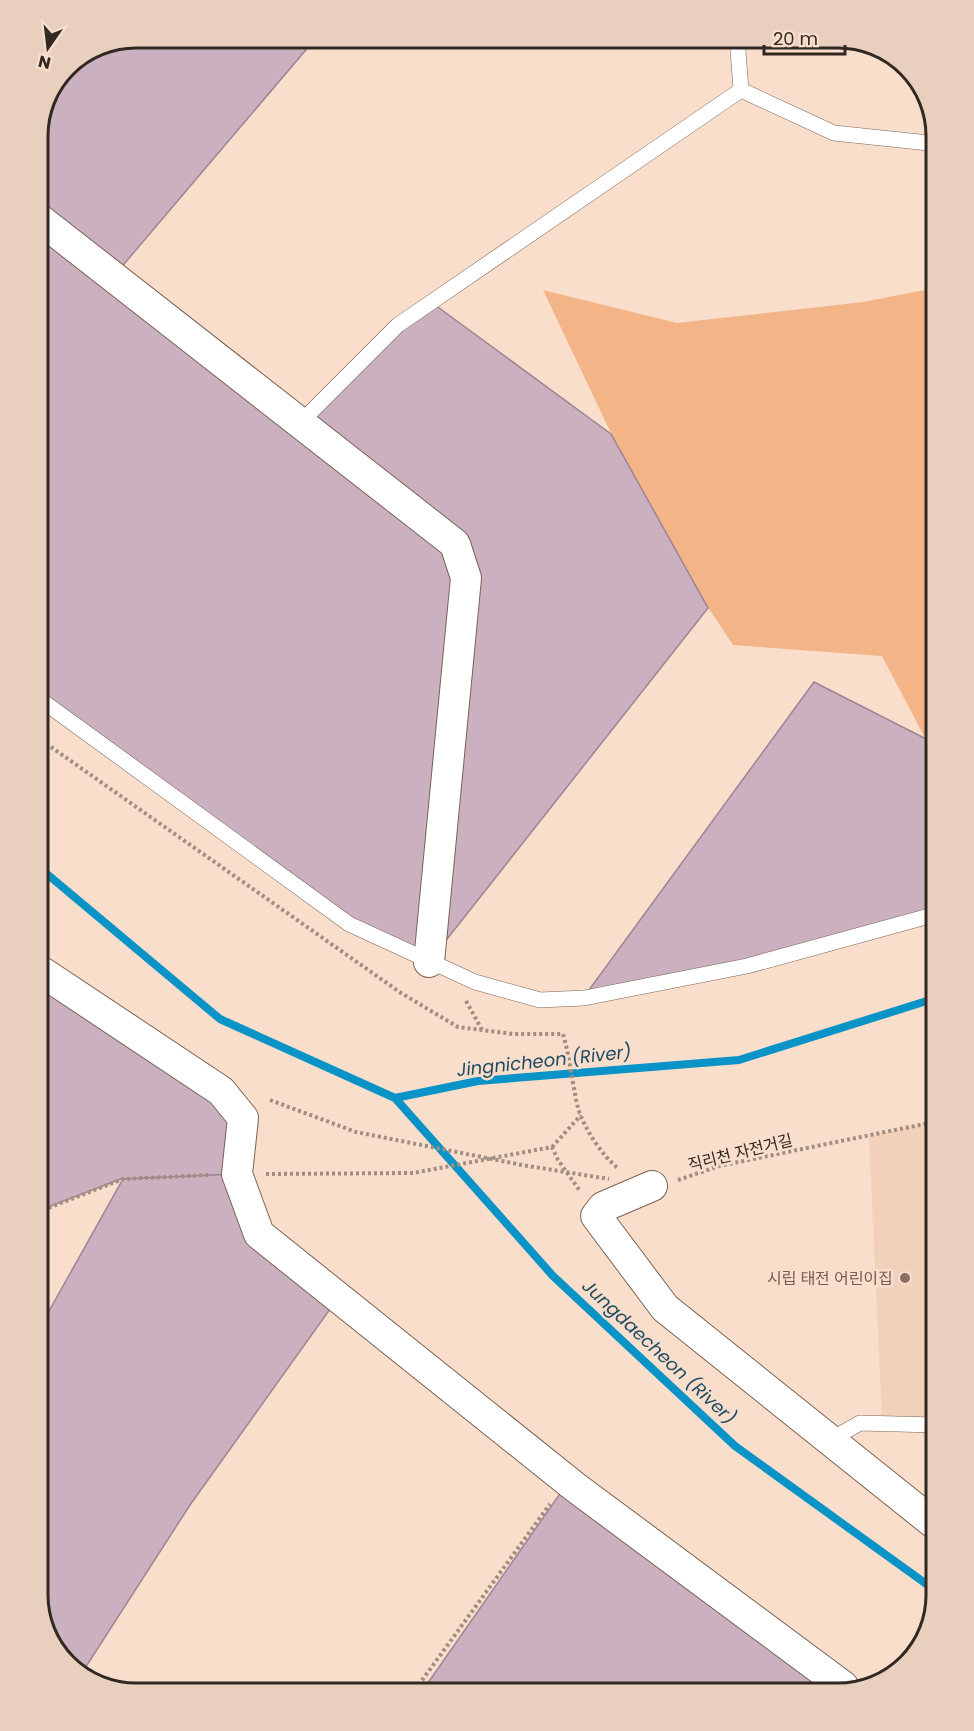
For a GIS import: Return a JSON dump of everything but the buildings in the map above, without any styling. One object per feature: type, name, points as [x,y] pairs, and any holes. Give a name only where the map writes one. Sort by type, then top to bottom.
[{"type":"street","points":[[48,226],[455,544],[466,578],[429,962]]},
{"type":"street","points":[[48,976],[221,1091],[243,1118],[237,1174],[259,1234],[567,1480],[839,1683]]},
{"type":"street","points":[[652,1186],[603,1208],[596,1216],[665,1308],[926,1517]]},
{"type":"lane","points":[[739,48],[741,90]]},
{"type":"lane","points":[[741,90],[834,133],[926,143]]},
{"type":"lane","points":[[300,423],[398,325],[741,90]]},
{"type":"lane","points":[[48,706],[349,924],[475,982],[540,1000],[584,998],[747,966],[926,917]]},
{"type":"lane","points":[[830,1440],[860,1423],[926,1425]]},
{"type":"path","points":[[567,1047],[579,1110],[590,1134],[609,1162],[624,1174],[652,1186]]},
{"type":"path","points":[[270,1100],[356,1132],[522,1165],[609,1179]]},
{"type":"path","points":[[48,1208],[123,1179],[237,1174],[414,1173],[552,1147],[581,1115]]},
{"type":"path","name":"직리천 자전거길","points":[[652,1186],[658,1187],[719,1166],[926,1124]]},
{"type":"path","points":[[552,1147],[558,1161],[596,1216]]},
{"type":"path","points":[[420,1683],[567,1480]]},
{"type":"shaded area","points":[[543,290],[677,323],[863,302],[926,290],[926,740],[882,656],[733,645],[657,530]]},
{"type":"shaded area","name":"시립 태전 어린이집","points":[[926,1124],[926,1422],[882,1420],[869,1136]]},
{"type":"waterway","name":"Jingnicheon (River)","points":[[48,875],[220,1019],[395,1098],[478,1081],[739,1060],[926,1001]]},
{"type":"waterway","name":"Jungdaecheon (River)","points":[[395,1098],[553,1276],[735,1446],[926,1584]]},
{"type":"place","name":"시립 태전 어린이집","points":[[905,1278]]}]
